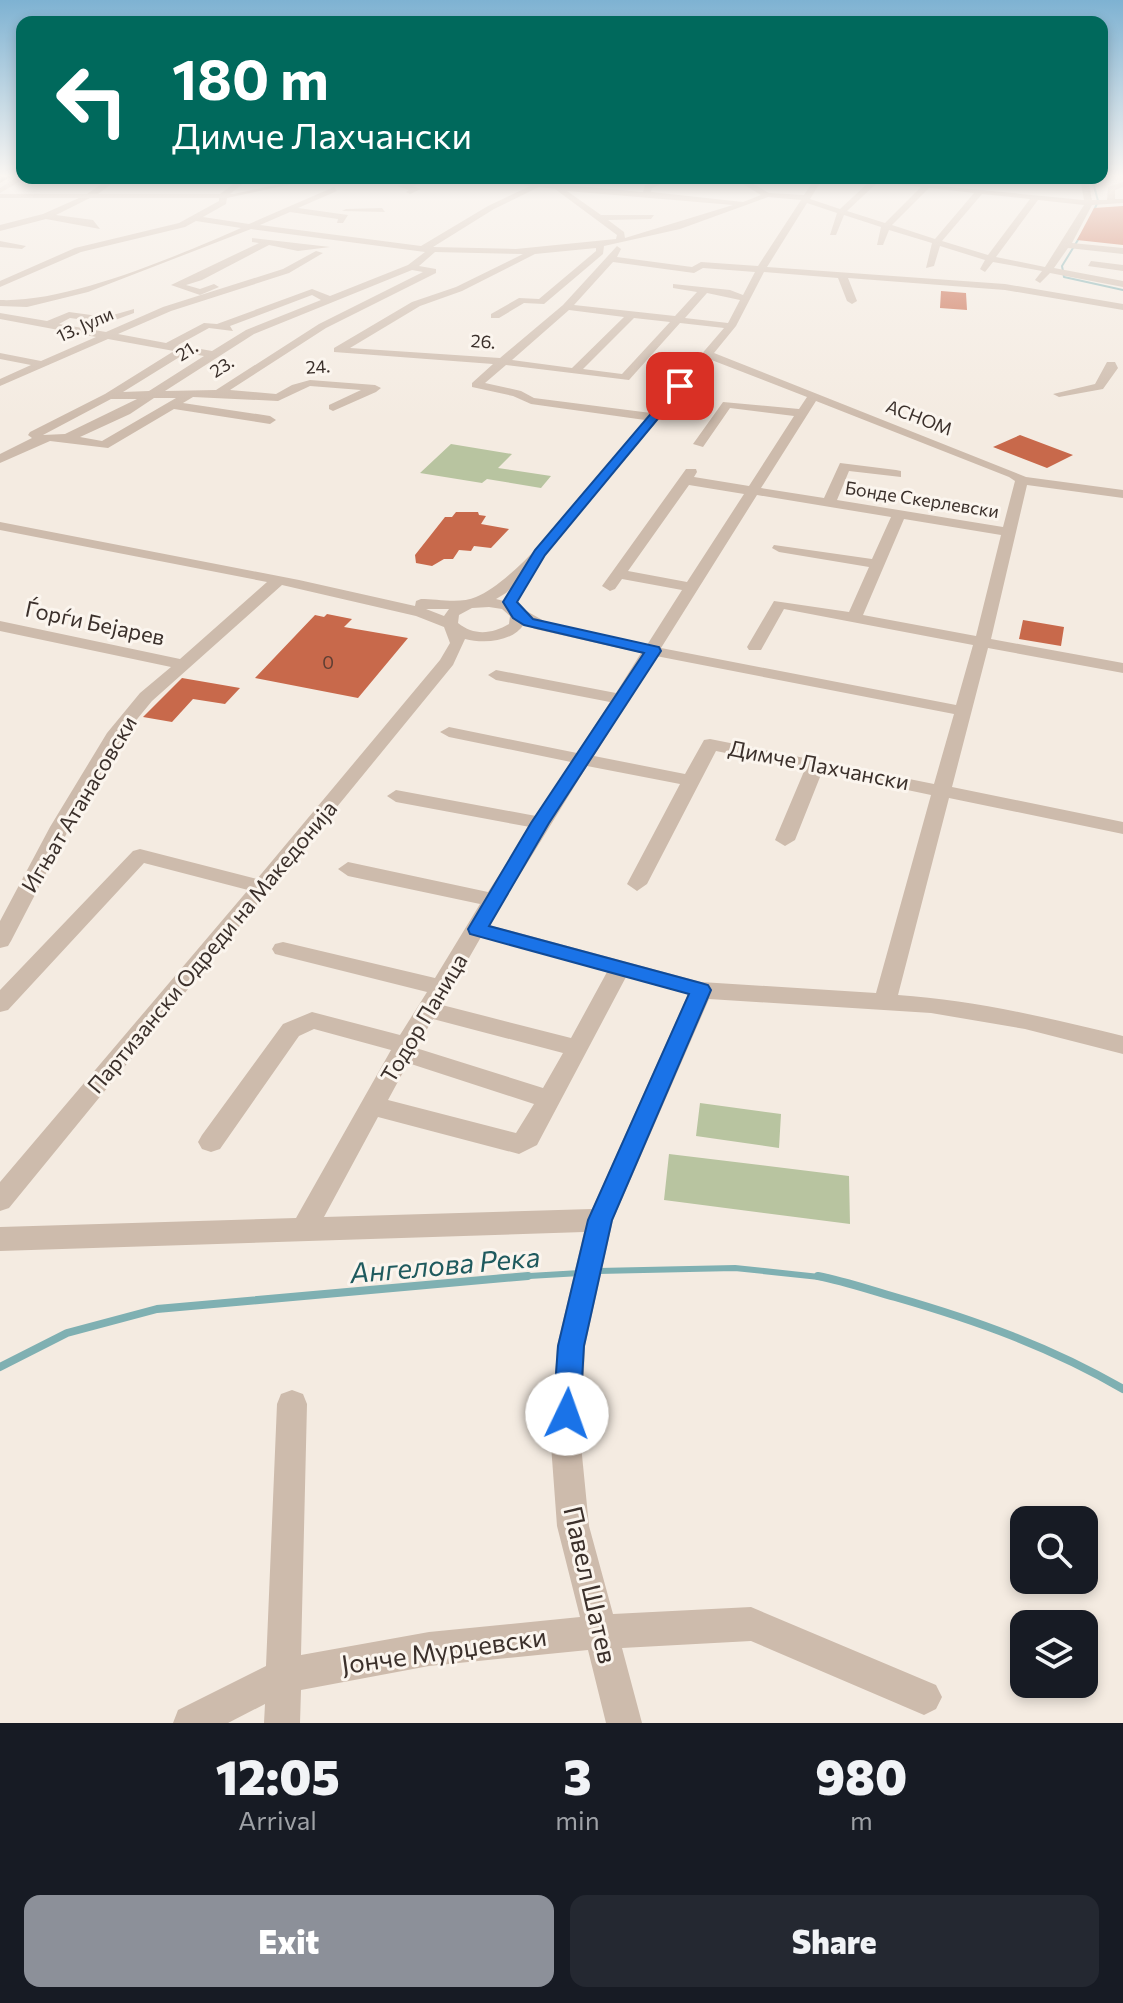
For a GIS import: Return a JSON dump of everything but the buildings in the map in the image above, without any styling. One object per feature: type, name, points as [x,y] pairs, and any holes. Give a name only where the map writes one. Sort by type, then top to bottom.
[{"type":"street","points":[[0,284],[61,257]]},
{"type":"street","points":[[0,303],[27,304],[85,290],[171,257]]},
{"type":"street","points":[[238,257],[199,278],[176,285],[200,292],[276,263]]},
{"type":"street","name":"13. Јули","points":[[0,383],[167,309],[286,271],[311,257]]},
{"type":"street","name":"21.","points":[[67,438],[126,411],[250,332],[411,267],[421,257]]},
{"type":"street","points":[[491,274],[523,257]]},
{"type":"street","points":[[495,316],[522,300],[541,302],[594,257]]},
{"type":"street","points":[[453,627],[452,613],[501,590],[539,553],[731,326],[768,257]]},
{"type":"street","points":[[929,266],[932,257]]},
{"type":"street","points":[[985,257],[1123,284]]},
{"type":"street","points":[[1034,290],[1056,257]]},
{"type":"street","points":[[653,417],[531,401],[517,393],[476,385],[567,307],[611,259],[694,270],[701,265],[1034,290],[1123,307]]},
{"type":"street","points":[[985,271],[990,259]]},
{"type":"street","points":[[1091,264],[1123,268]]},
{"type":"street","name":"23.","points":[[109,396],[219,393],[288,343],[433,271],[411,267]]},
{"type":"street","points":[[491,274],[512,278]]},
{"type":"street","name":"26.","points":[[491,274],[416,304],[338,350],[505,362],[625,378],[677,320]]},
{"type":"street","points":[[842,276],[852,301]]},
{"type":"street","points":[[676,286],[745,299]]},
{"type":"street","points":[[677,320],[704,290]]},
{"type":"street","name":"21.","points":[[166,347],[208,325],[218,327],[312,292],[327,302]]},
{"type":"street","points":[[327,302],[338,316]]},
{"type":"street","points":[[47,325],[69,315],[107,320],[145,305]]},
{"type":"street","points":[[567,307],[731,326]]},
{"type":"street","points":[[575,371],[631,315]]},
{"type":"street","points":[[0,316],[215,355]]},
{"type":"street","points":[[218,327],[250,332]]},
{"type":"street","points":[[0,459],[35,438],[33,433],[109,396],[183,350]]},
{"type":"street","name":"АСНОМ","points":[[707,354],[1014,474],[1022,480],[1123,494]]},
{"type":"street","points":[[0,356],[42,364]]},
{"type":"street","points":[[1059,394],[1099,387],[1112,368],[1111,364]]},
{"type":"street","name":"24.","points":[[219,393],[278,398],[310,383],[375,388],[333,407]]},
{"type":"street","name":"21.","points":[[35,438],[67,438],[104,445],[189,395]]},
{"type":"street","name":"Тодор Паница","points":[[304,1229],[427,1009],[540,823],[653,651],[750,491],[813,396]]},
{"type":"street","points":[[699,444],[727,404],[800,413]]},
{"type":"street","points":[[172,405],[270,420]]},
{"type":"street","name":"Бонде Скерлевски","points":[[829,464],[896,474]]},
{"type":"street","name":"Бонде Скерлевски","points":[[829,503],[845,466]]},
{"type":"street","name":"Бонде Скерлевски","points":[[690,587],[615,580],[689,475],[750,491],[1009,532]]},
{"type":"street","name":"Димче Лахчански","points":[[885,1000],[982,642],[1022,480]]},
{"type":"street","points":[[854,618],[899,514]]},
{"type":"street","points":[[0,526],[299,584],[421,612],[470,636],[550,634],[963,711]]},
{"type":"street","points":[[779,548],[878,564]]},
{"type":"street","name":"Партизански Одреди на Македонија","points":[[421,692],[469,646],[516,626],[516,612],[510,602],[539,553]]},
{"type":"street","name":"Игњат Атанасовски","points":[[0,941],[60,827],[116,733],[146,697],[279,580]]},
{"type":"street","points":[[299,584],[326,586],[426,605],[499,603],[541,626],[653,651]]},
{"type":"street","points":[[755,647],[779,604],[1123,668]]},
{"type":"street","name":"Ѓорѓи Бејарев","points":[[0,626],[182,664]]},
{"type":"street","name":"Партизански Одреди на Македонија","points":[[0,1200],[447,662],[458,643],[453,627]]},
{"type":"street","points":[[496,675],[622,699]]},
{"type":"street","points":[[449,732],[690,781]]},
{"type":"street","name":"Димче Лахчански","points":[[637,884],[712,739],[816,765],[1123,828]]},
{"type":"street","points":[[785,840],[816,765]]},
{"type":"street","points":[[396,796],[540,823]]},
{"type":"street","points":[[0,1004],[140,855],[261,887]]},
{"type":"street","points":[[348,869],[493,900]]},
{"type":"street","points":[[477,929],[701,990],[931,1005],[1025,1021],[1123,1045]]},
{"type":"street","points":[[283,949],[441,987]]},
{"type":"street","points":[[372,1106],[519,1144],[528,1138],[620,968]]},
{"type":"street","name":"Павел Шатев","points":[[624,1723],[573,1526],[566,1445],[571,1346],[600,1220],[701,990]]},
{"type":"street","points":[[427,1009],[577,1048]]},
{"type":"street","points":[[211,1142],[291,1030],[300,1023],[312,1020],[549,1099]]},
{"type":"street","points":[[0,1239],[600,1220]]},
{"type":"street","points":[[282,1723],[286,1675],[292,1404]]},
{"type":"street","name":"Јонче Мурџевски","points":[[191,1723],[286,1675],[429,1649],[598,1632],[751,1624],[924,1697]]},
{"type":"green space","points":[[451,444],[512,454],[498,468],[551,476],[541,488],[420,473]]},
{"type":"green space","points":[[700,1103],[781,1114],[779,1148],[696,1136]]},
{"type":"green space","points":[[669,1154],[849,1176],[850,1224],[664,1200]]},
{"type":"waterway","points":[[1067,257],[1062,266],[1064,277],[1123,290]]},
{"type":"waterway","name":"Ангелова Река","points":[[598,1271],[735,1268],[824,1277]]},
{"type":"waterway","name":"Ангелова Река","points":[[523,1276],[580,1273]]},
{"type":"waterway","name":"Ангелова Река","points":[[0,1367],[67,1333],[157,1309],[523,1276]]},
{"type":"waterway","name":"Ангелова Река","points":[[497,1278],[523,1276]]},
{"type":"waterway","name":"Ангелова Река","points":[[523,1276],[528,1276]]},
{"type":"waterway","name":"Ангелова Река","points":[[818,1276],[824,1277]]},
{"type":"waterway","name":"Ангелова Река","points":[[824,1277],[829,1278]]},
{"type":"waterway","name":"Ангелова Река","points":[[824,1277],[983,1325],[1040,1347],[1123,1389]]},
{"type":"route","points":[[567,1414],[571,1346],[600,1220],[701,990],[477,929],[540,823],[653,651],[529,622],[518,615],[510,602],[533,568],[539,553],[680,386]]}]
